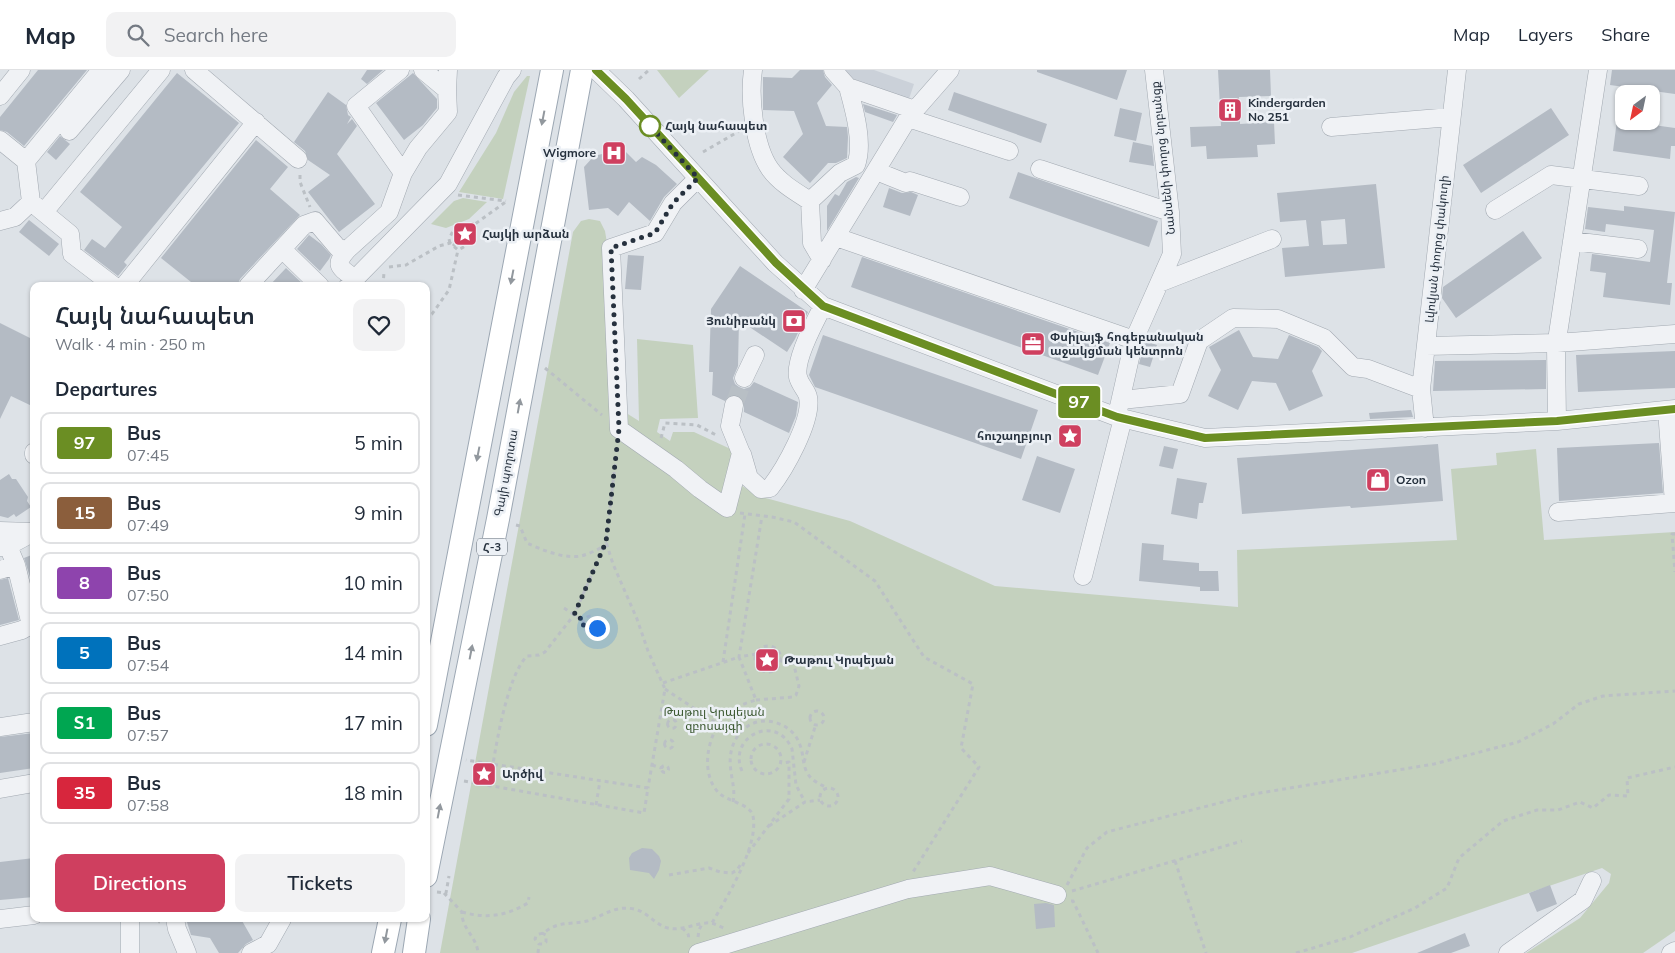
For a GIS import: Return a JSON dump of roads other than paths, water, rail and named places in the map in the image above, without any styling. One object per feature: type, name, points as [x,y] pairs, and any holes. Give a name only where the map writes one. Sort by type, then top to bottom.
[{"type":"main road","name":"Հ-3","points":[[430,704],[552,70]]},
{"type":"main road","name":"Գայի պողոտա","points":[[432,884],[582,70]]},
{"type":"main road","points":[[383,953],[389,922]]},
{"type":"main road","points":[[414,953],[419,922]]},
{"type":"street","points":[[0,96],[21,70]]},
{"type":"street","points":[[26,161],[101,70]]},
{"type":"street","points":[[69,131],[120,70]]},
{"type":"street","points":[[0,221],[15,217],[37,207],[161,70]]},
{"type":"street","points":[[194,70],[298,159]]},
{"type":"street","points":[[400,70],[356,106],[403,174]]},
{"type":"street","points":[[423,70],[447,90]]},
{"type":"street","points":[[350,282],[339,267],[339,259],[389,212],[403,174],[418,148],[448,112],[448,70]]},
{"type":"street","points":[[352,282],[448,184],[506,76],[512,70]]},
{"type":"street","points":[[596,70],[626,99],[776,263],[823,306],[1120,412],[1205,438],[1557,421],[1671,410],[1674,503],[1558,512]]},
{"type":"street","points":[[753,70],[752,104],[754,122],[757,137],[770,169],[787,186],[810,200]]},
{"type":"street","points":[[833,70],[848,87],[911,114],[1009,151]]},
{"type":"street","points":[[804,290],[911,114],[950,70]]},
{"type":"street","name":"Նանսենի փողոց նրբանցք","points":[[1083,576],[1120,412],[1134,340],[1172,254],[1170,212],[1154,70]]},
{"type":"street","name":"Լվովյան փողոց փակուղի","points":[[1425,428],[1421,389],[1456,70]]},
{"type":"street","points":[[1557,421],[1557,343],[1598,70]]},
{"type":"street","points":[[810,200],[840,173],[856,165],[858,159],[858,124],[848,87]]},
{"type":"street","points":[[1331,127],[1451,117]]},
{"type":"street","points":[[127,282],[256,122]]},
{"type":"street","points":[[0,140],[26,161],[37,207],[70,234],[72,254],[109,282]]},
{"type":"street","points":[[1040,169],[1170,212]]},
{"type":"street","points":[[876,171],[906,182],[910,181],[960,197]]},
{"type":"street","points":[[1495,210],[1551,175],[1639,186]]},
{"type":"street","points":[[698,178],[673,203],[655,233],[611,248],[619,429],[728,508],[741,453]]},
{"type":"street","points":[[810,200],[812,243],[822,260]]},
{"type":"street","points":[[252,282],[304,225],[315,221],[338,248],[347,250]]},
{"type":"street","points":[[836,237],[1134,340]]},
{"type":"street","points":[[1160,282],[1272,239]]},
{"type":"street","points":[[1572,242],[1638,249]]},
{"type":"street","points":[[282,249],[316,282]]},
{"type":"street","points":[[734,405],[730,426],[749,478],[761,489],[770,488],[780,474],[806,421],[808,397],[797,376],[798,363],[813,324],[823,306]]},
{"type":"street","points":[[1120,412],[1180,394],[1199,341],[1232,318],[1278,319],[1324,338],[1353,367],[1368,369],[1421,389]]},
{"type":"street","points":[[1426,346],[1557,343],[1675,334]]},
{"type":"street","points":[[744,378],[755,355]]},
{"type":"street","points":[[0,636],[29,626],[30,621],[8,567],[3,541],[30,533]]},
{"type":"street","points":[[0,727],[30,723]]},
{"type":"street","points":[[0,789],[30,784]]},
{"type":"street","points":[[692,949],[908,889],[990,876],[1060,895]]},
{"type":"street","points":[[1508,953],[1583,900],[1592,881]]},
{"type":"street","points":[[0,919],[30,915]]},
{"type":"street","points":[[130,922],[130,953]]},
{"type":"street","points":[[176,922],[187,953]]},
{"type":"street","points":[[251,953],[268,944],[280,922]]},
{"type":"street","points":[[1671,953],[1675,951]]},
{"type":"tunnel","points":[[734,405],[744,378]]},
{"type":"place","name":"Kindergarden No 251","points":[[1230,110]]},
{"type":"place","name":"Հայկ նահապետ","points":[[650,126]]},
{"type":"place","name":"Wigmore","points":[[614,153]]},
{"type":"place","name":"Հայկի արձան","points":[[465,234]]},
{"type":"place","name":"Յունիբանկ","points":[[794,321]]},
{"type":"place","name":"Փսիլայֆ հոգեբանական աջակցման կենտրոն","points":[[1033,344]]},
{"type":"place","name":"հուշաղբյուր","points":[[1070,436]]},
{"type":"place","name":"Ozon","points":[[1378,480]]},
{"type":"place","name":"Թաթուլ Կրպեյան","points":[[767,660]]},
{"type":"place","name":"Արծիվ","points":[[484,774]]},
{"type":"park label","name":"Թաթուլ Կրպեյան զբոսայգի","points":[[714,719]]}]
